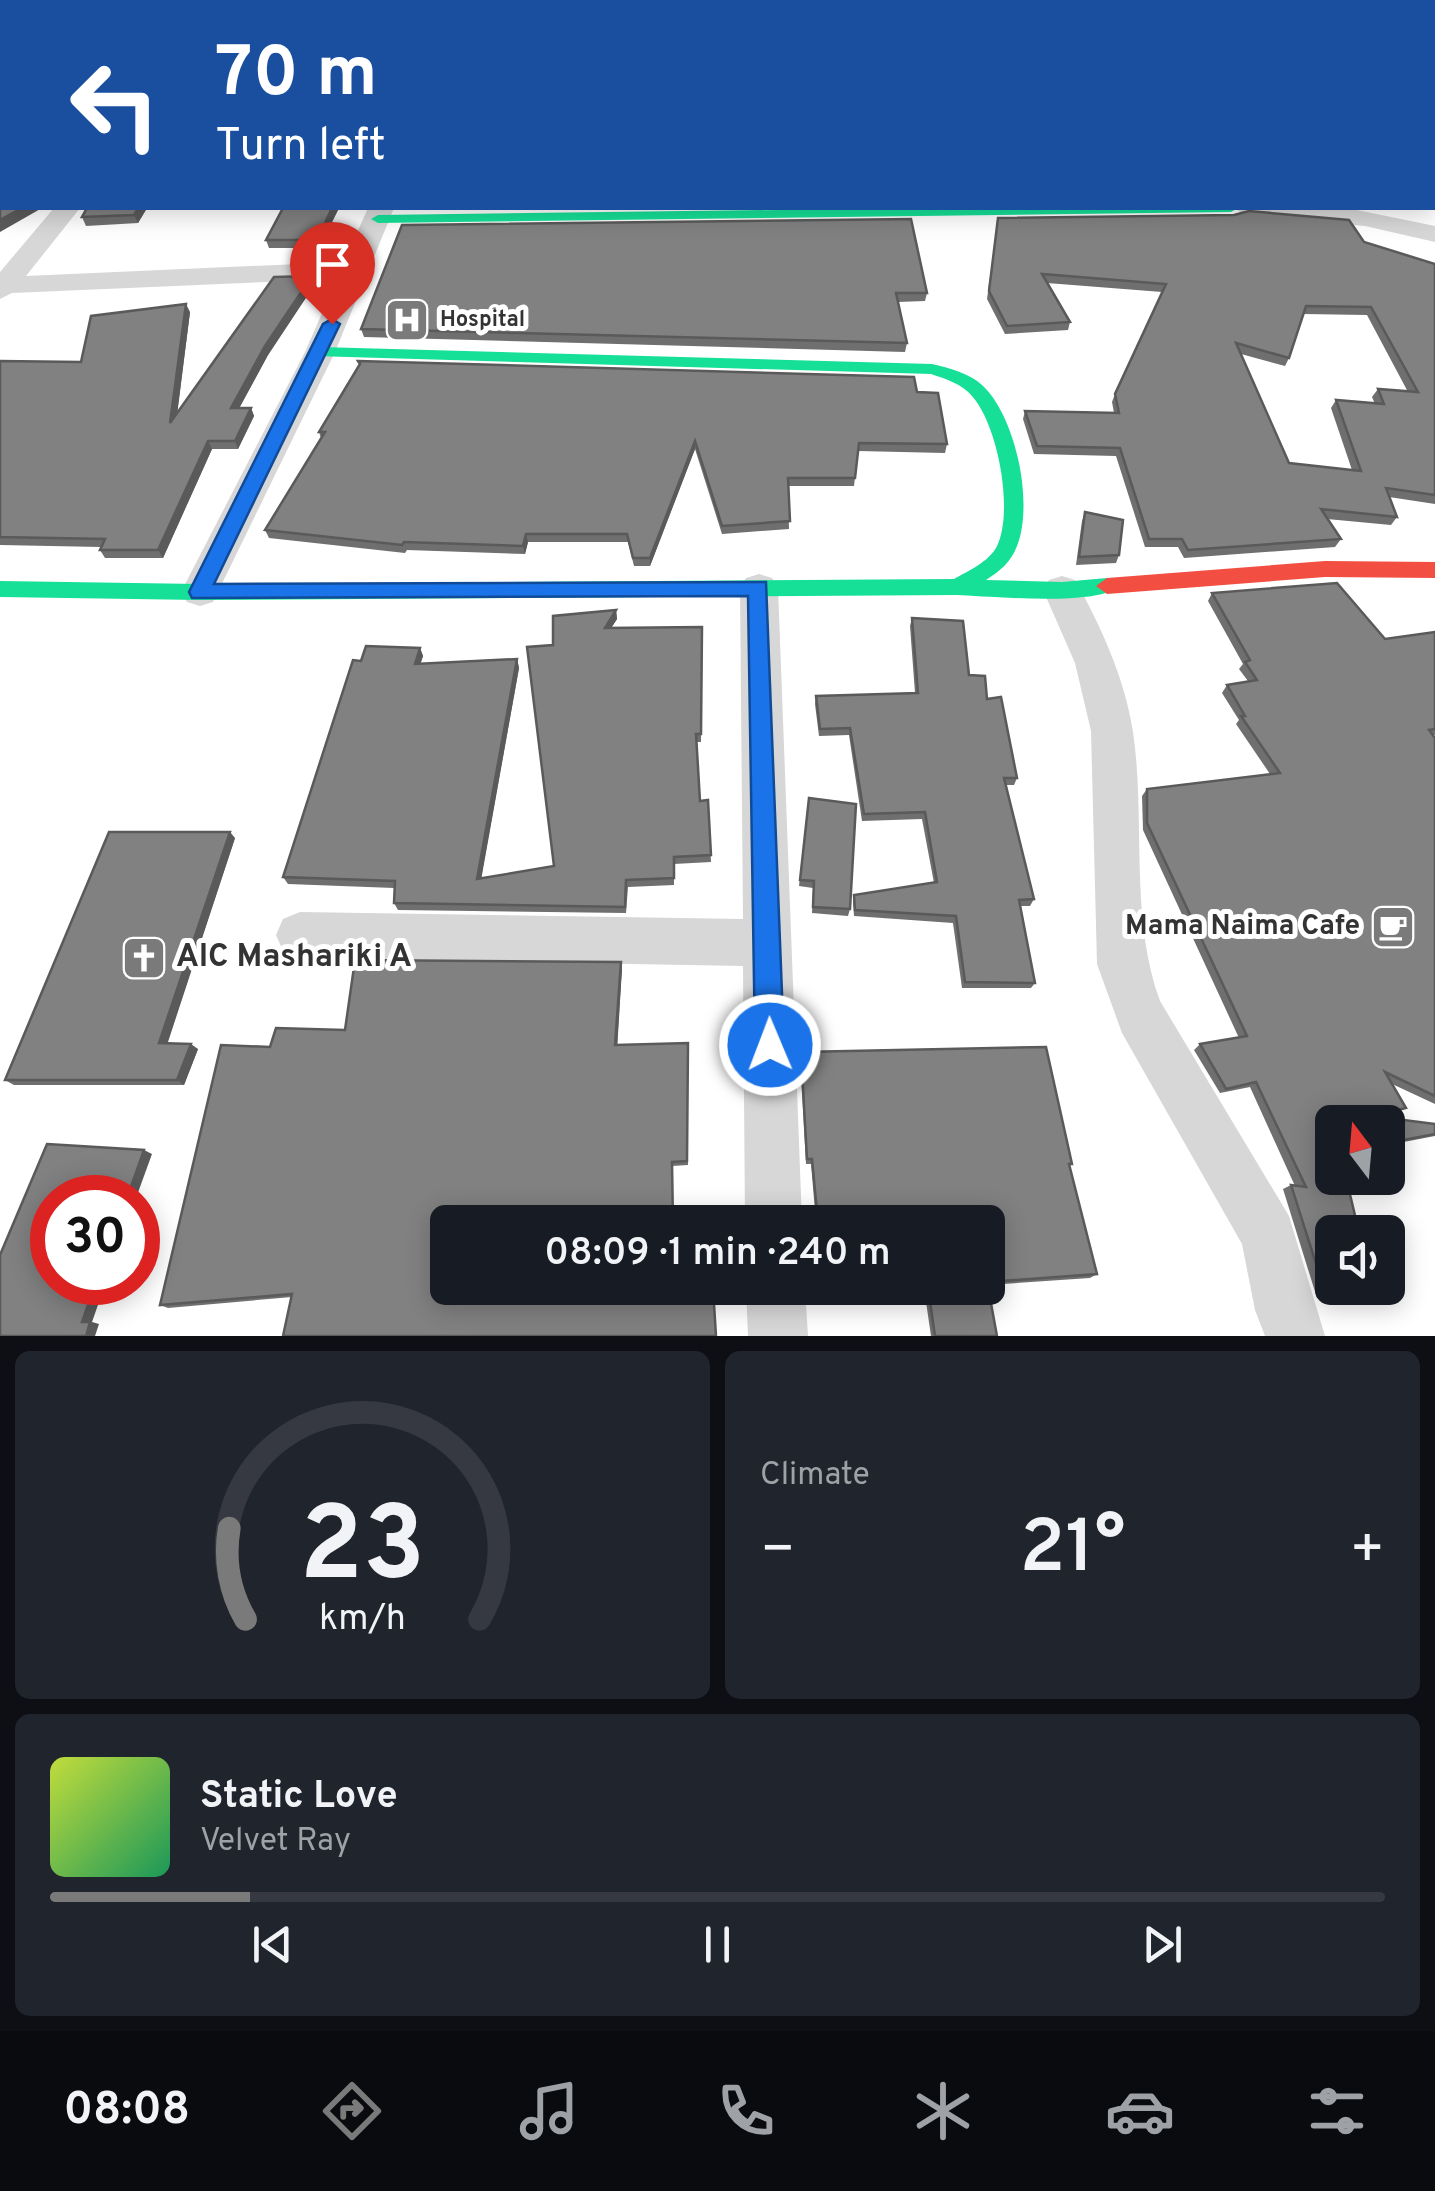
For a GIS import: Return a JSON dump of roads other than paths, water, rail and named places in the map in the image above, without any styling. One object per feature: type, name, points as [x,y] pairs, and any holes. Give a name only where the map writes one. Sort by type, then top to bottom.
[{"type":"street","points":[[3,287],[66,210]]},
{"type":"street","points":[[200,592],[320,352],[380,213],[891,210]]},
{"type":"street","points":[[1279,210],[1398,222],[1435,234]]},
{"type":"street","points":[[3,287],[354,270]]},
{"type":"street","points":[[320,352],[932,370],[963,378],[983,396],[1000,435],[1015,510],[1013,532],[1004,553],[957,586]]},
{"type":"street","points":[[0,588],[200,592],[957,586],[1062,590],[1325,568],[1435,570]]},
{"type":"street","points":[[759,588],[774,1205]]},
{"type":"street","points":[[1062,590],[1095,663],[1112,731],[1122,964],[1140,1015],[1269,1236],[1285,1310],[1295,1336]]},
{"type":"street","points":[[300,935],[768,943]]},
{"type":"street","points":[[777,1305],[778,1336]]},
{"type":"place","name":"Hospital","points":[[407,320]]},
{"type":"place","name":"Mama Naima Cafe","points":[[1393,927]]},
{"type":"place","name":"AIC Mashariki A","points":[[144,958]]}]
